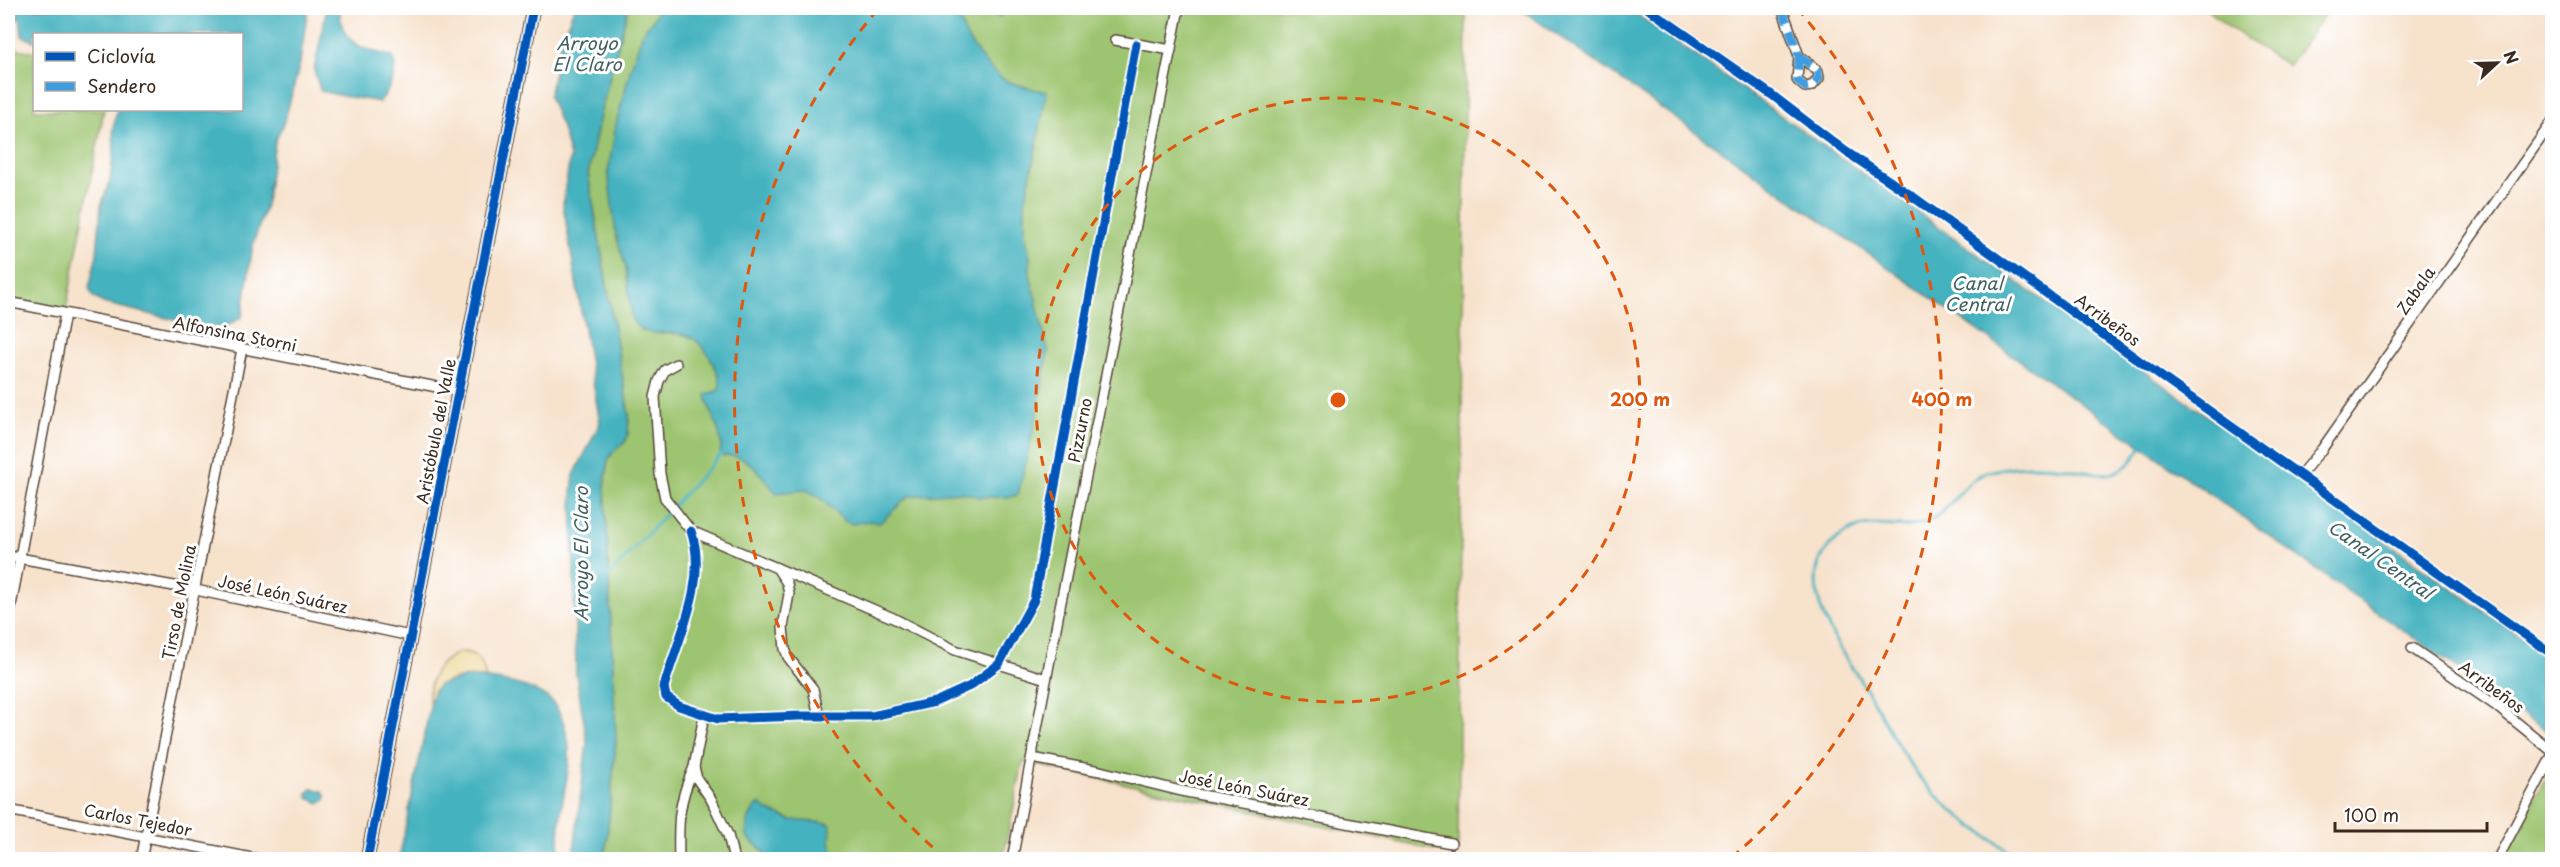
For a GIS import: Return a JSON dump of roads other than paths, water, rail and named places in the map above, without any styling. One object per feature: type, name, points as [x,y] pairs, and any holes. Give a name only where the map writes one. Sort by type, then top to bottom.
[{"type":"street","name":"Aristóbulo del Valle","points":[[367,860],[533,8]]},
{"type":"street","name":"Pizzurno","points":[[1012,860],[1179,8]]},
{"type":"street","name":"Arribeños","points":[[1647,8],[2553,654]]},
{"type":"street","points":[[1782,8],[1799,56]]},
{"type":"street","points":[[1115,40],[1171,50]]},
{"type":"street","points":[[676,364],[665,370],[659,381],[655,397],[660,474],[668,501],[691,531],[695,541],[697,564],[689,611],[664,687],[666,697],[679,706],[718,719],[872,716],[935,702],[970,686],[999,664],[1034,600],[1136,44]]},
{"type":"street","name":"Zabala","points":[[2301,474],[2322,449],[2553,122]]},
{"type":"street","name":"Alfonsina Storni","points":[[8,302],[457,391]]},
{"type":"street","points":[[8,622],[65,314]]},
{"type":"street","name":"Tirso de Molina","points":[[141,860],[242,350]]},
{"type":"street","points":[[691,531],[893,618],[956,650],[1046,679]]},
{"type":"street","name":"José León Suárez","points":[[8,556],[196,590],[410,636]]},
{"type":"street","points":[[777,568],[787,583],[789,594],[783,627],[785,649],[788,657],[813,689],[819,716]]},
{"type":"street","name":"Arribeños","points":[[2412,648],[2495,705],[2553,751]]},
{"type":"street","points":[[679,860],[678,824],[682,794],[694,767],[704,716]]},
{"type":"street","points":[[2498,860],[2553,756]]},
{"type":"street","name":"José León Suárez","points":[[1032,758],[1100,771],[1181,791],[1451,843]]},
{"type":"street","points":[[694,767],[697,779],[711,798],[728,835],[734,860]]},
{"type":"street","name":"Carlos Tejedor","points":[[8,810],[263,860]]},
{"type":"street","points":[[728,835],[729,860]]},
{"type":"water","points":[[8,8],[308,8],[300,63],[285,120],[275,142],[266,205],[253,245],[242,317],[225,327],[200,326],[103,303],[93,297],[89,288],[97,254],[101,206],[110,180],[114,149],[113,129],[117,111],[243,111],[243,33],[33,33],[33,41],[22,36],[20,16],[8,29]]},
{"type":"water","points":[[327,8],[340,8],[343,29],[354,43],[371,51],[392,56],[394,74],[390,86],[379,102],[335,95],[320,90],[314,70]]},
{"type":"water","name":"Arroyo El Claro","points":[[574,8],[628,8],[601,110],[588,174],[629,415],[625,442],[613,452],[608,460],[605,486],[616,741],[605,860],[573,859],[587,742],[576,674],[572,492],[574,475],[600,423],[563,205],[570,157],[562,128],[549,96],[561,41]]},
{"type":"water","points":[[658,8],[967,8],[965,15],[961,13],[964,31],[984,61],[1007,81],[1047,92],[1025,204],[1025,234],[1030,256],[1030,274],[1048,351],[1037,415],[1018,495],[980,497],[961,492],[909,496],[880,523],[868,521],[853,524],[845,521],[818,496],[806,490],[776,493],[747,461],[732,456],[723,456],[720,453],[719,431],[706,395],[719,390],[720,386],[713,363],[702,347],[691,338],[680,334],[649,332],[640,329],[632,320],[626,268],[616,235],[608,173],[616,124],[643,32],[654,18]]},
{"type":"water","points":[[983,8],[1046,8],[1002,11],[1000,17]]},
{"type":"water","name":"Canal Central","points":[[1519,8],[1628,8],[2552,659],[2552,735]]},
{"type":"water","points":[[468,677],[521,685],[541,693],[553,702],[560,714],[567,736],[569,757],[560,819],[559,859],[399,859],[433,692],[439,685]]},
{"type":"water","points":[[312,789],[323,791],[326,796],[325,800],[319,803],[308,798],[307,793]]},
{"type":"water","points":[[761,804],[766,810],[791,820],[829,823],[831,826],[830,842],[836,859],[766,859],[764,852],[747,837],[749,818]]},
{"type":"waterway","points":[[2022,860],[1955,812],[1911,767],[1832,634],[1818,597],[1816,579],[1819,562],[1835,540],[1855,528],[1866,525],[1913,526],[1931,520],[1940,514],[1972,481],[1992,471],[2032,466],[2103,474],[2114,473],[2133,460],[2142,446]]},
{"type":"waterway","points":[[606,579],[721,454]]}]
